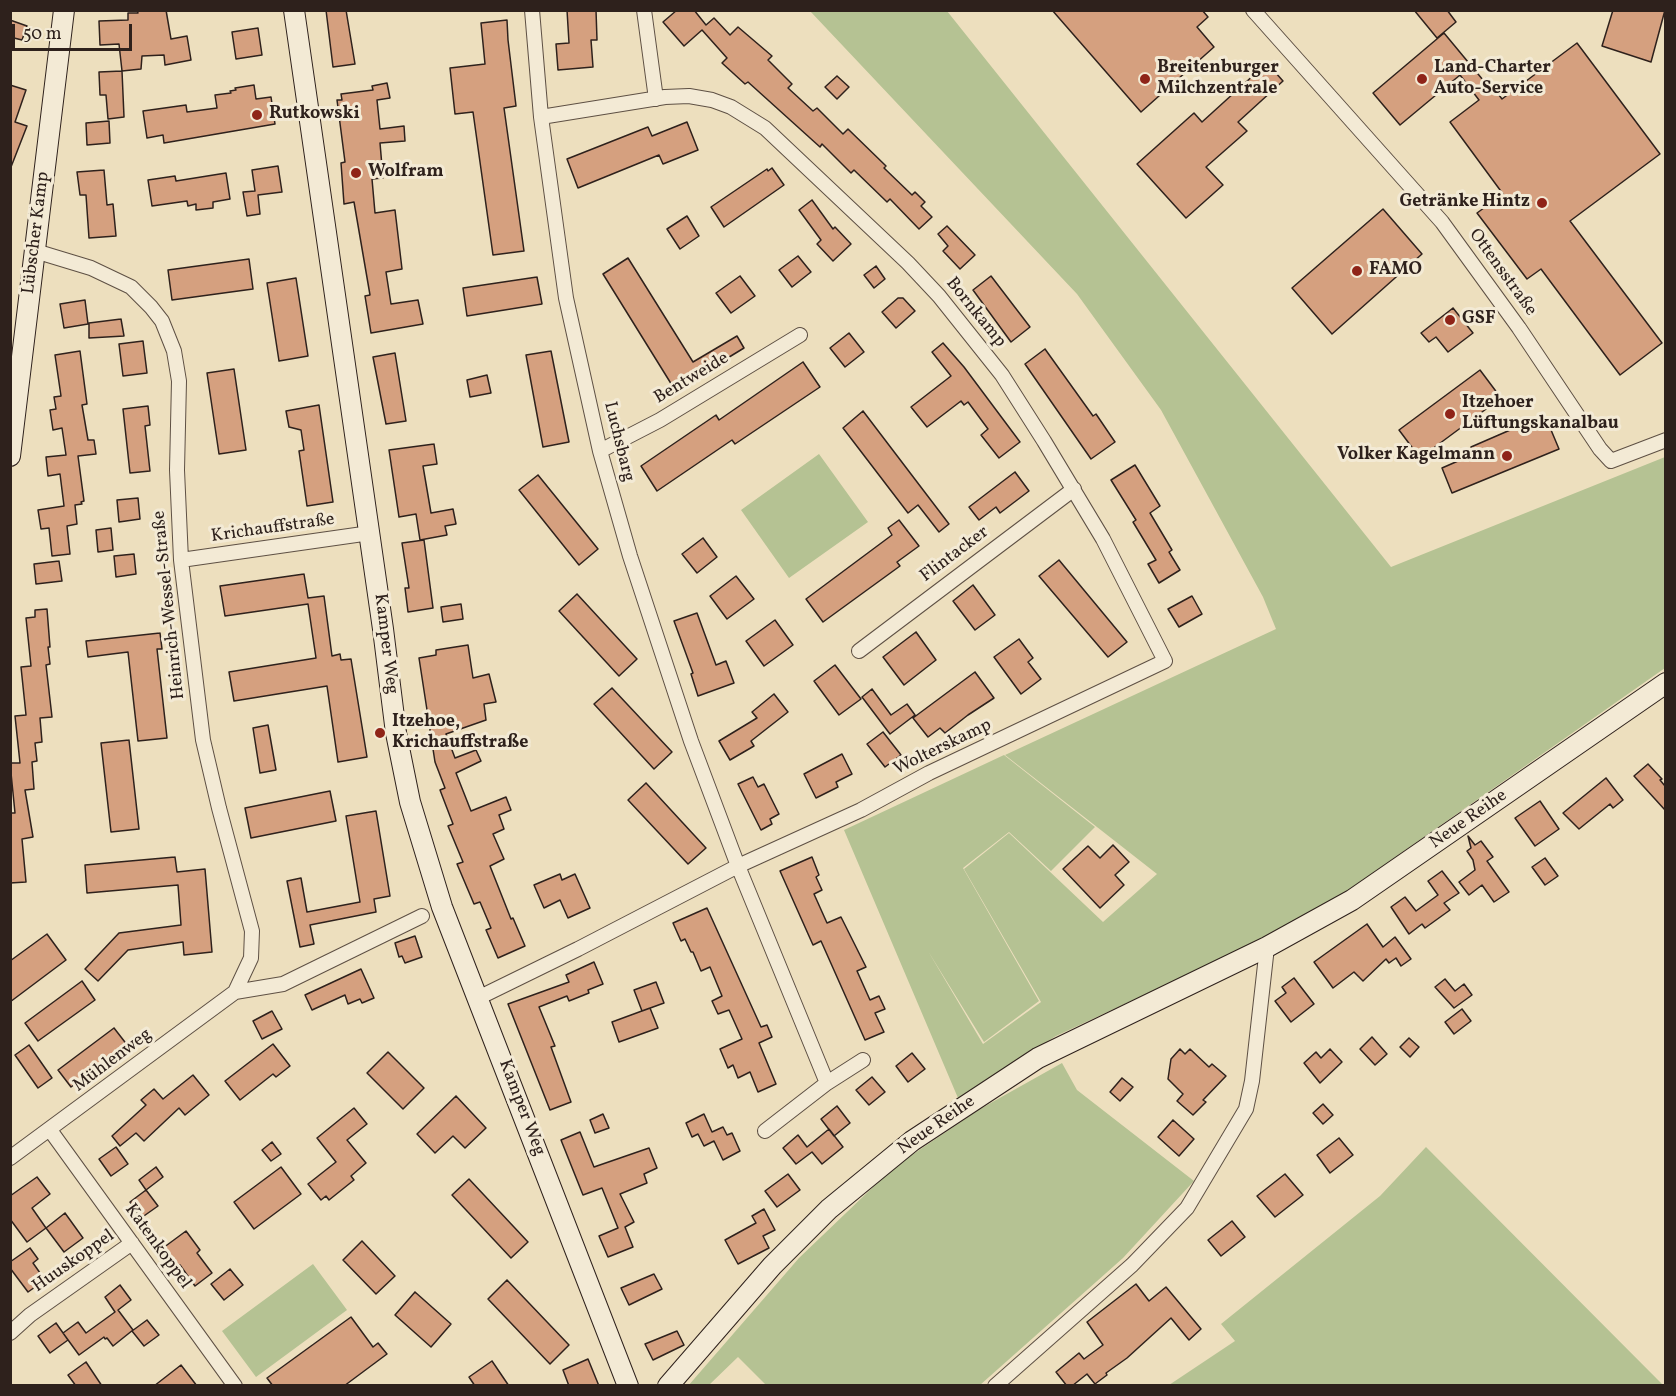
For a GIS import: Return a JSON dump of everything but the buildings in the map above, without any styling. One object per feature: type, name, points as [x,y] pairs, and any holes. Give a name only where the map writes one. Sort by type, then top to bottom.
[{"type":"street","name":"Lübscher Kamp","points":[[10,456],[64,10]]},
{"type":"street","name":"Kamper Weg","points":[[294,10],[370,533],[396,733],[410,802],[442,907],[628,1386]]},
{"type":"street","name":"Luchsbarg","points":[[532,10],[541,117],[566,298],[600,451],[632,564],[691,741],[738,866]]},
{"type":"street","points":[[644,10],[656,99]]},
{"type":"street","name":"Ottensstraße","points":[[1253,10],[1442,222],[1519,327],[1600,449],[1611,461],[1665,440]]},
{"type":"street","name":"Bornkamp","points":[[541,117],[689,96],[723,103],[749,117],[783,145],[908,263],[939,296],[1002,375],[1103,539],[1165,661]]},
{"type":"street","name":"Heinrich-Wessel-Straße","points":[[35,251],[90,268],[131,287],[152,307],[162,321],[174,351],[179,381],[178,504],[181,560],[203,740],[252,931],[251,958]]},
{"type":"street","name":"Bentweide","points":[[600,451],[660,420],[801,335]]},
{"type":"street","name":"Flintacker","points":[[859,651],[1074,489]]},
{"type":"street","name":"Krichauffstraße","points":[[181,560],[370,533]]},
{"type":"street","name":"Wolterskamp","points":[[478,998],[738,866],[861,810],[929,773],[1165,661]]},
{"type":"street","name":"Neue Reihe","points":[[668,1386],[750,1292],[829,1209],[912,1141],[1038,1058],[1267,947],[1352,900],[1665,683]]},
{"type":"street","points":[[738,866],[827,1083]]},
{"type":"street","name":"Mühlenweg","points":[[10,1158],[235,992],[283,984],[422,916]]},
{"type":"street","points":[[995,1386],[1132,1265],[1187,1208],[1246,1109],[1252,1081],[1267,947]]},
{"type":"street","name":"Mühlenweg","points":[[235,992],[251,958]]},
{"type":"street","points":[[765,1131],[827,1083],[863,1060]]},
{"type":"street","name":"Katenkoppel","points":[[50,1130],[235,1386]]},
{"type":"street","name":"Huuskoppel","points":[[10,1333],[132,1243]]},
{"type":"green space","points":[[810,11],[947,11],[1391,567],[1665,457],[1665,668],[1307,919],[1056,1036],[958,1098],[844,830],[1004,755],[1095,827],[1051,871],[1009,832],[963,868],[1039,1001],[984,1042],[928,951],[983,1044],[1041,1002],[964,869],[1009,833],[1103,922],[1157,874],[1005,755],[1276,629],[1263,597],[1161,410],[1077,294]]},
{"type":"green space","points":[[819,454],[868,522],[789,578],[741,510]]},
{"type":"green space","points":[[1062,1063],[1077,1090],[1194,1181],[1123,1258],[980,1385],[766,1385],[738,1357],[709,1385],[688,1386],[799,1258],[894,1167],[980,1109]]},
{"type":"green space","points":[[1426,1147],[1663,1385],[1169,1385],[1235,1341],[1221,1324],[1380,1196]]},
{"type":"green space","points":[[313,1264],[347,1310],[256,1377],[222,1331]]},
{"type":"place","name":"Breitenburger Milchzentrale","points":[[1145,79]]},
{"type":"place","name":"Land-Charter Auto-Service","points":[[1422,79]]},
{"type":"place","name":"Rutkowski","points":[[257,115]]},
{"type":"place","name":"Wolfram","points":[[356,173]]},
{"type":"place","name":"Getränke Hintz","points":[[1542,203]]},
{"type":"place","name":"FAMO","points":[[1357,271]]},
{"type":"place","name":"GSF","points":[[1450,320]]},
{"type":"place","name":"Itzehoer Lüftungskanalbau","points":[[1450,414]]},
{"type":"place","name":"Volker Kagelmann","points":[[1507,456]]},
{"type":"place","name":"Itzehoe, Krichauffstraße","points":[[380,733]]}]
